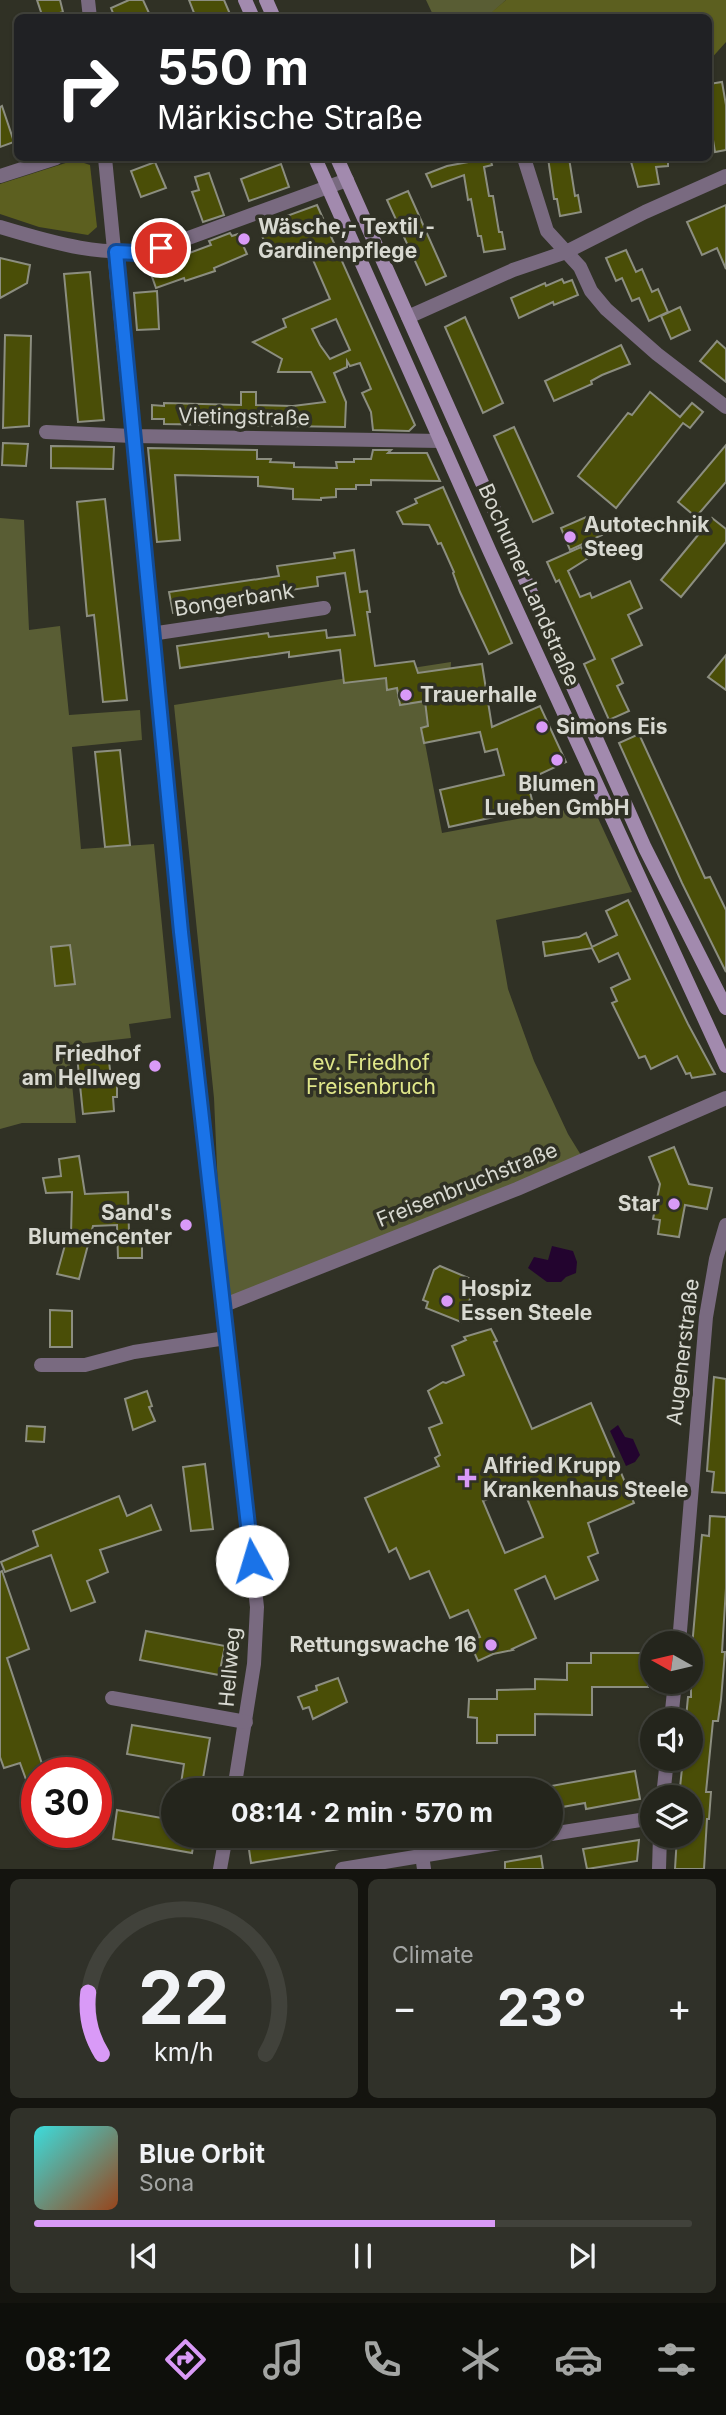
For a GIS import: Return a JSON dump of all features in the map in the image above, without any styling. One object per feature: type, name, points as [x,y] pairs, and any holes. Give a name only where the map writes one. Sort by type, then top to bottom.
[{"type":"main road","name":"Bochumer Landstraße","points":[[316,161],[621,841],[726,1066]]},
{"type":"main road","name":"Bochumer Landstraße","points":[[338,161],[645,848],[726,1008]]},
{"type":"street","points":[[0,176],[47,161]]},
{"type":"street","name":"Hellweg","points":[[105,161],[151,634],[222,1306],[257,1607],[254,1664],[236,1778]]},
{"type":"street","points":[[525,161],[547,231],[580,267],[591,291],[606,309],[657,354],[726,407]]},
{"type":"street","points":[[408,317],[513,270],[566,252],[645,212],[726,176]]},
{"type":"street","points":[[0,227],[55,244],[137,253],[161,248],[347,180]]},
{"type":"street","name":"Vietingstraße","points":[[46,432],[441,441]]},
{"type":"street","name":"Bongerbank","points":[[151,634],[324,607]]},
{"type":"street","name":"Freisenbruchstraße","points":[[222,1306],[517,1189],[726,1098]]},
{"type":"street","name":"Augenerstraße","points":[[680,1631],[706,1317],[716,1259],[725,1230]]},
{"type":"street","points":[[41,1365],[85,1365],[134,1352],[226,1338]]},
{"type":"street","points":[[112,1698],[246,1722]]},
{"type":"street","points":[[563,1833],[640,1820]]},
{"type":"street","points":[[220,1869],[224,1848]]},
{"type":"street","points":[[342,1869],[423,1862],[488,1848]]},
{"type":"street","points":[[659,1869],[660,1848]]},
{"type":"green space","points":[[426,0],[506,0],[490,14],[433,14]]},
{"type":"green space","points":[[0,518],[24,520],[29,630],[60,626],[69,715],[140,710],[142,740],[72,747],[81,849],[154,844],[171,1018],[129,1024],[131,1038],[68,1045],[76,1123],[22,1123],[0,1129]]},
{"type":"green space","name":"ev. Friedhof Freisenbruch","points":[[451,662],[447,737],[425,743],[442,833],[592,805],[632,892],[496,920],[508,989],[534,1061],[568,1134],[584,1160],[223,1304],[214,1098],[174,705]]},
{"type":"shaded area","points":[[506,0],[726,0],[726,42],[712,58],[712,14],[490,14]]},
{"type":"shaded area","points":[[72,161],[90,165],[97,227],[88,235],[39,227],[0,214],[0,184]]},
{"type":"shaded area","points":[[552,1246],[573,1251],[577,1262],[576,1273],[561,1282],[547,1282],[528,1268],[534,1257],[548,1260]]},
{"type":"shaded area","points":[[618,1425],[625,1437],[633,1439],[640,1455],[635,1462],[626,1466],[610,1431]]},
{"type":"building","points":[[37,0],[60,0],[63,12],[42,14]]},
{"type":"building","points":[[129,0],[143,0],[149,13],[113,14],[111,8]]},
{"type":"building","points":[[189,0],[224,0],[230,14],[194,14]]},
{"type":"building","points":[[722,82],[726,105],[726,150],[715,152],[712,134],[712,84]]},
{"type":"building","points":[[2,106],[14,142],[0,147],[0,107]]},
{"type":"building","points":[[491,161],[492,165],[484,167],[489,196],[493,196],[505,249],[484,252],[471,199],[468,200],[464,175],[432,187],[426,174],[447,166]]},
{"type":"building","points":[[548,161],[569,161],[575,196],[578,195],[581,212],[560,216],[557,199],[554,199]]},
{"type":"building","points":[[631,161],[668,161],[668,166],[656,167],[659,184],[638,187]]},
{"type":"building","points":[[155,162],[166,188],[141,197],[131,171]]},
{"type":"building","points":[[281,164],[289,187],[249,201],[241,179]]},
{"type":"building","points":[[209,173],[224,215],[203,222],[192,192],[199,190],[195,177]]},
{"type":"building","points":[[408,191],[446,276],[426,285],[387,200]]},
{"type":"building","points":[[317,205],[415,425],[409,431],[373,430],[371,412],[362,393],[371,389],[360,363],[350,366],[347,361],[347,367],[334,373],[346,402],[345,427],[164,424],[164,419],[152,419],[152,405],[241,405],[241,392],[256,392],[256,405],[293,406],[325,402],[311,372],[278,372],[282,359],[253,342],[286,327],[283,319],[330,299],[307,246],[283,256],[281,251],[269,256],[259,226]],"holes":[[[336,319],[350,350],[330,359],[312,329]]]},
{"type":"building","points":[[726,205],[726,269],[717,248],[702,255],[687,222]]},
{"type":"building","points":[[230,233],[232,236],[238,234],[247,254],[214,268],[215,271],[156,288],[149,268],[211,245],[209,241]]},
{"type":"building","points":[[626,250],[636,272],[642,269],[652,292],[658,289],[668,312],[649,321],[639,298],[632,301],[622,278],[616,281],[606,258]]},
{"type":"building","points":[[0,258],[30,265],[27,283],[0,298]]},
{"type":"building","points":[[90,272],[104,420],[78,422],[64,274]]},
{"type":"building","points":[[562,279],[564,283],[572,280],[578,295],[554,305],[553,302],[519,318],[511,298],[545,283],[546,286]]},
{"type":"building","points":[[157,291],[159,329],[137,330],[134,293]]},
{"type":"building","points":[[680,307],[690,330],[671,339],[661,316]]},
{"type":"building","points":[[465,317],[503,403],[483,413],[445,327]]},
{"type":"building","points":[[5,335],[31,336],[29,426],[3,428]]},
{"type":"building","points":[[717,341],[726,349],[726,382],[700,361]]},
{"type":"building","points":[[621,345],[630,364],[602,375],[591,381],[592,384],[554,401],[545,381]]},
{"type":"building","points":[[650,392],[680,417],[692,403],[703,412],[690,428],[683,423],[616,508],[578,476],[628,413],[632,415]]},
{"type":"building","points":[[514,427],[553,513],[533,522],[494,436]]},
{"type":"building","points":[[3,443],[28,444],[26,466],[2,465]]},
{"type":"building","points":[[726,445],[726,482],[696,517],[678,502]]},
{"type":"building","points":[[51,446],[114,447],[113,469],[51,468]]},
{"type":"building","points":[[148,448],[257,450],[257,459],[271,459],[270,462],[294,463],[294,467],[337,468],[336,462],[371,459],[373,450],[391,450],[388,453],[427,453],[440,481],[371,480],[371,485],[356,485],[356,489],[336,489],[336,497],[321,500],[293,499],[293,489],[258,486],[258,477],[175,475],[180,540],[157,542]]},
{"type":"building","points":[[443,487],[512,643],[489,654],[441,543],[438,544],[429,525],[403,524],[397,512],[417,503],[415,499]]},
{"type":"building","points":[[105,499],[127,700],[103,702],[94,615],[87,616],[77,502]]},
{"type":"building","points":[[593,514],[602,535],[570,550],[561,528]]},
{"type":"building","points":[[712,518],[726,529],[726,542],[681,597],[661,580]]},
{"type":"building","points":[[581,547],[587,559],[568,571],[580,597],[590,593],[592,598],[630,581],[642,608],[628,615],[642,645],[612,659],[623,683],[617,686],[629,711],[609,720],[584,664],[595,659],[559,580],[556,582],[547,562]]},
{"type":"building","points":[[354,550],[360,592],[367,591],[370,612],[367,612],[375,666],[414,661],[418,673],[482,664],[492,727],[540,706],[566,762],[527,780],[534,808],[449,827],[440,790],[504,775],[497,749],[485,752],[480,732],[424,743],[421,728],[428,726],[425,701],[400,705],[397,688],[387,690],[386,678],[344,683],[340,650],[289,657],[289,652],[180,668],[177,646],[268,633],[269,637],[326,630],[327,638],[355,635],[345,573],[317,577],[318,586],[263,594],[264,600],[173,613],[169,592],[279,576],[277,566],[335,558],[334,553]]},
{"type":"building","points":[[726,655],[726,690],[708,677]]},
{"type":"building","points":[[639,734],[705,878],[710,877],[726,910],[726,972],[682,883],[619,743]]},
{"type":"building","points":[[120,750],[130,845],[105,847],[95,752]]},
{"type":"building","points":[[628,900],[715,1074],[692,1078],[690,1073],[686,1074],[677,1056],[651,1069],[645,1056],[639,1058],[612,1003],[617,1001],[611,988],[630,979],[618,953],[599,962],[592,948],[545,956],[543,942],[579,937],[586,933],[592,947],[617,935],[606,911]]},
{"type":"building","points":[[70,945],[75,984],[55,986],[51,947]]},
{"type":"building","points":[[108,1053],[111,1078],[117,1077],[117,1097],[113,1097],[114,1111],[83,1114],[77,1056]]},
{"type":"building","points":[[674,1147],[689,1184],[712,1188],[707,1209],[685,1205],[679,1237],[658,1234],[660,1220],[653,1219],[660,1184],[649,1157]]},
{"type":"building","points":[[79,1156],[85,1194],[128,1192],[129,1234],[142,1234],[142,1258],[118,1258],[117,1225],[93,1226],[79,1279],[57,1274],[68,1234],[71,1235],[72,1192],[46,1193],[43,1178],[61,1176],[59,1159]]},
{"type":"building","name":"Hospiz Essen Steele","points":[[440,1266],[471,1279],[469,1284],[475,1286],[461,1322],[426,1308],[428,1302],[423,1300],[434,1270]]},
{"type":"building","points":[[50,1310],[72,1311],[72,1347],[50,1347]]},
{"type":"building","points":[[491,1329],[497,1341],[494,1342],[532,1429],[591,1403],[634,1503],[588,1523],[598,1553],[588,1557],[598,1580],[555,1599],[545,1576],[515,1590],[536,1638],[513,1650],[493,1654],[478,1661],[469,1641],[480,1637],[468,1610],[450,1618],[429,1571],[410,1579],[396,1548],[389,1552],[365,1498],[439,1466],[435,1458],[440,1455],[429,1428],[442,1423],[428,1391],[443,1382],[464,1375],[452,1346],[466,1340],[464,1337]],"holes":[[[521,1484],[543,1537],[505,1553],[483,1501]]]},
{"type":"building","points":[[714,1377],[726,1379],[726,1493],[712,1492],[714,1472],[707,1471]]},
{"type":"building","points":[[147,1391],[152,1406],[149,1407],[155,1421],[133,1430],[125,1399]]},
{"type":"building","points":[[27,1426],[45,1427],[44,1442],[26,1441]]},
{"type":"building","points":[[205,1464],[213,1529],[191,1531],[183,1467]]},
{"type":"building","points":[[119,1496],[127,1516],[151,1505],[161,1530],[100,1550],[108,1572],[87,1581],[95,1602],[71,1611],[51,1555],[5,1572],[1,1562],[38,1546],[33,1531]]},
{"type":"building","points":[[710,1516],[726,1517],[726,1588],[722,1652],[725,1652],[718,1721],[713,1721],[706,1792],[711,1792],[704,1869],[675,1869],[676,1848],[703,1848],[703,1785],[680,1785],[682,1771],[703,1771],[703,1708],[687,1708],[691,1694],[704,1694],[704,1631],[693,1631],[702,1535],[709,1536]]},
{"type":"building","points":[[2,1571],[29,1649],[7,1658],[40,1757],[21,1757],[21,1766],[20,1763],[4,1768],[0,1757]]},
{"type":"building","points":[[146,1631],[225,1646],[219,1675],[140,1660]]},
{"type":"building","points":[[591,1653],[640,1653],[640,1687],[592,1687],[592,1715],[535,1714],[535,1735],[497,1735],[497,1743],[477,1743],[477,1718],[468,1717],[469,1699],[497,1699],[497,1690],[535,1689],[535,1679],[567,1680],[567,1663],[591,1663]]},
{"type":"building","points":[[338,1678],[347,1702],[313,1719],[309,1707],[303,1709],[298,1697],[317,1690],[316,1686]]},
{"type":"building","points":[[132,1725],[210,1738],[203,1778],[182,1778],[184,1764],[127,1754]]},
{"type":"building","points":[[635,1771],[640,1799],[586,1809],[585,1803],[563,1807],[563,1784]]},
{"type":"building","points":[[117,1810],[161,1818],[161,1848],[113,1839]]},
{"type":"building","points":[[639,1840],[637,1861],[587,1869],[583,1849]]},
{"type":"building","points":[[164,1848],[193,1848],[192,1853]]},
{"type":"building","points":[[249,1848],[346,1848],[251,1863]]},
{"type":"building","points":[[541,1856],[543,1869],[505,1869],[505,1862]]},
{"type":"place","name":"Wäsche,- Textil,- Gardinenpflege","points":[[244,239]]},
{"type":"place","name":"Autotechnik Steeg","points":[[570,537]]},
{"type":"place","name":"Trauerhalle","points":[[406,695]]},
{"type":"place","name":"Simons Eis","points":[[542,727]]},
{"type":"place","name":"Blumen Lueben GmbH","points":[[557,760]]},
{"type":"place","name":"Friedhof am Hellweg","points":[[155,1066]]},
{"type":"place","name":"Star","points":[[674,1204]]},
{"type":"place","name":"Sand's Blumencenter","points":[[186,1225]]},
{"type":"place","name":"Hospiz Essen Steele","points":[[447,1301]]},
{"type":"place","name":"Alfried Krupp Krankenhaus Steele","points":[[467,1478]]},
{"type":"place","name":"Rettungswache 16","points":[[491,1645]]},
{"type":"route","points":[[161,248],[137,253],[116,252],[181,932],[252,1561]]}]
